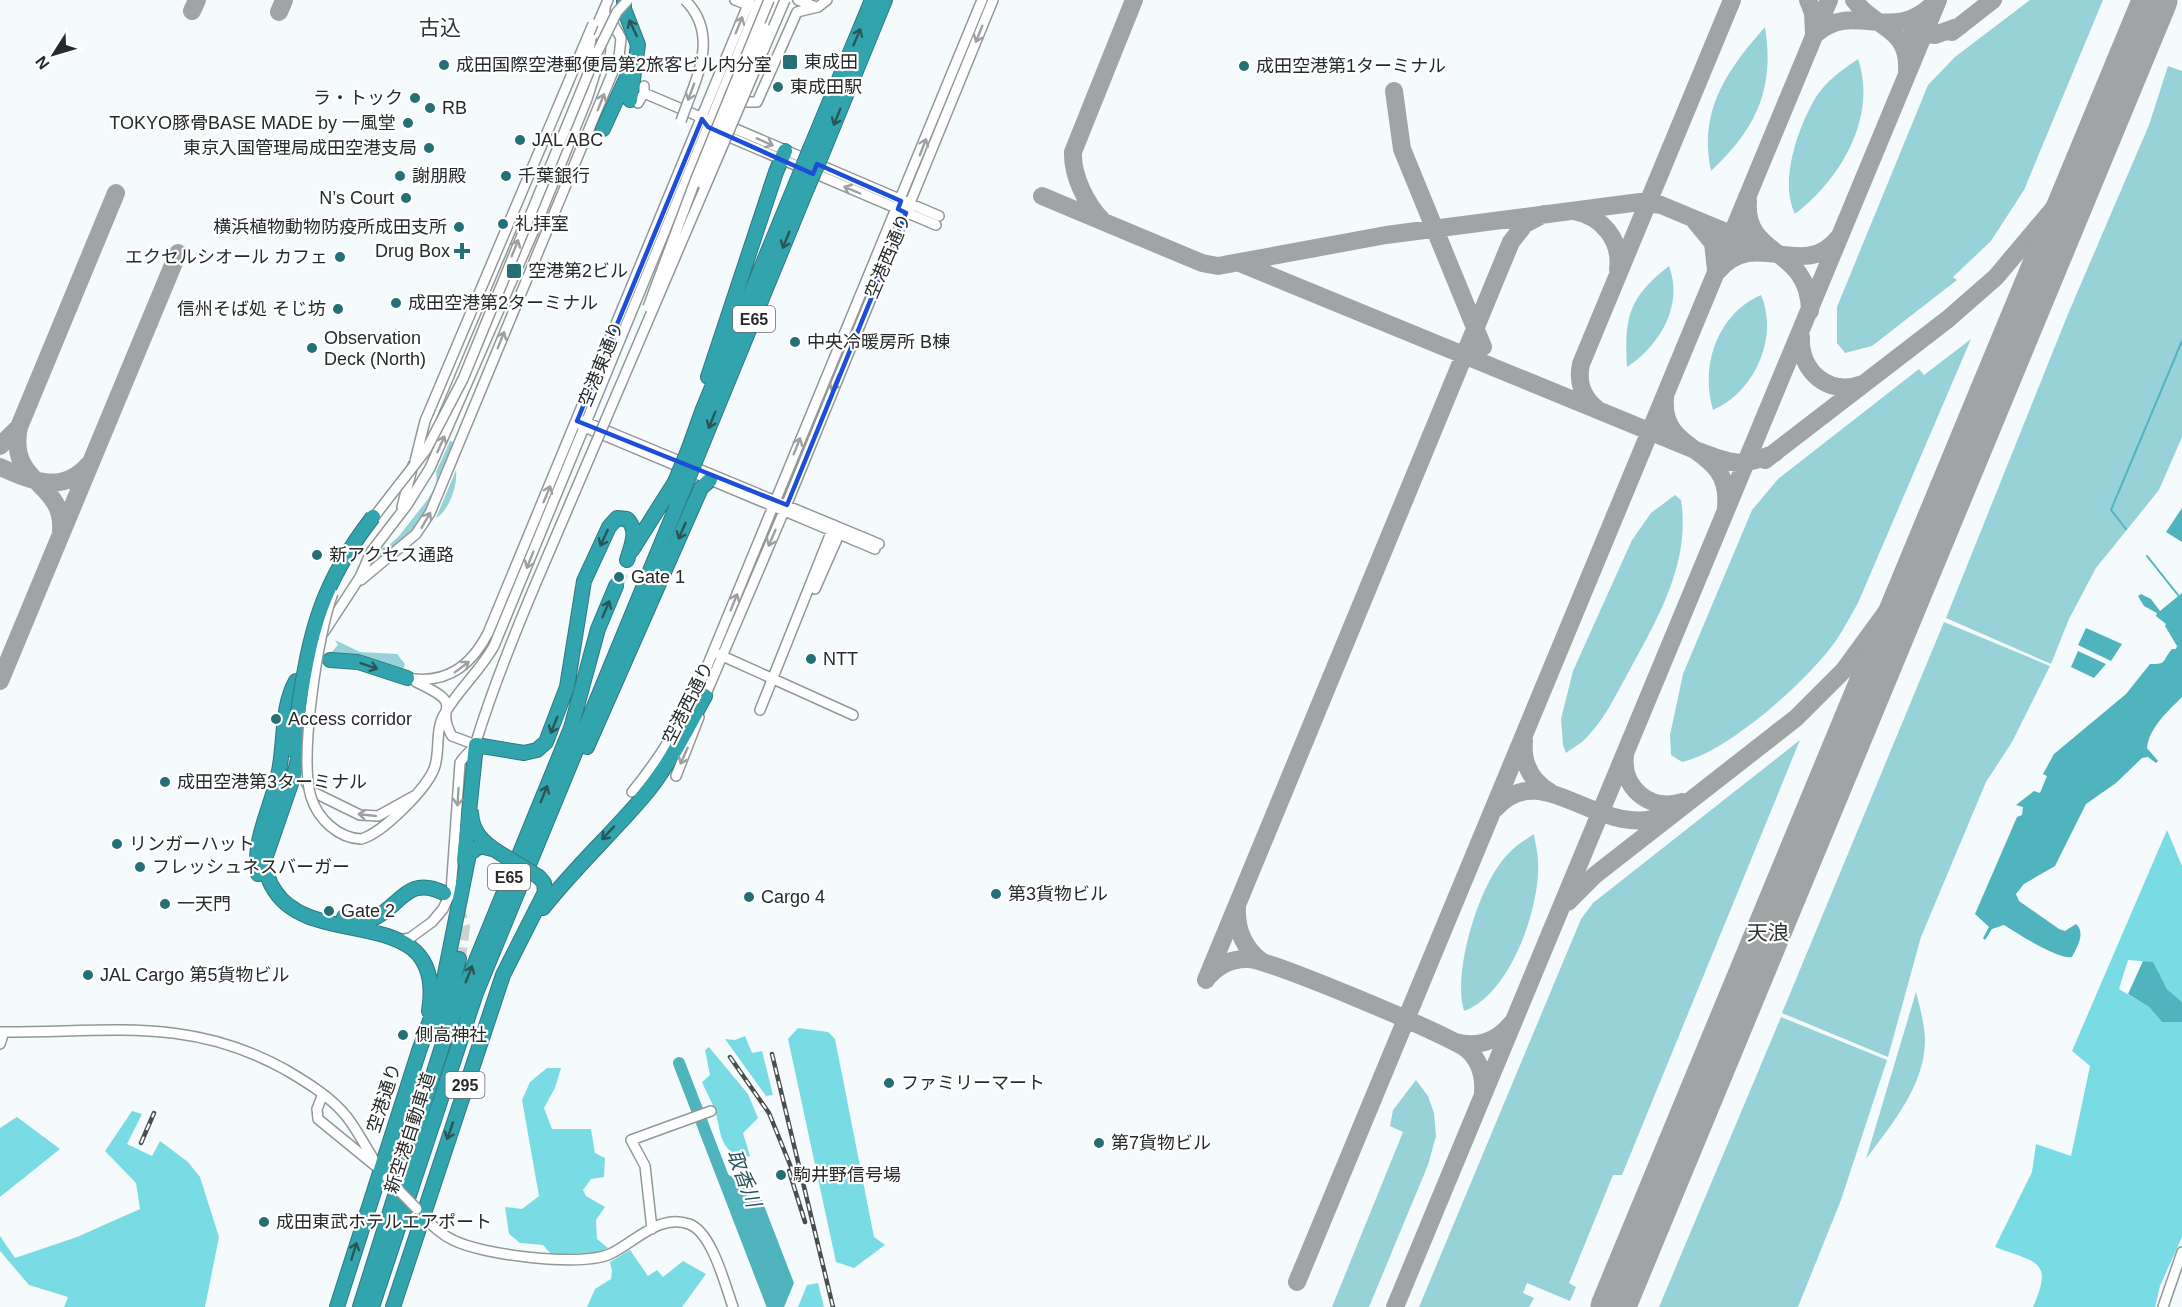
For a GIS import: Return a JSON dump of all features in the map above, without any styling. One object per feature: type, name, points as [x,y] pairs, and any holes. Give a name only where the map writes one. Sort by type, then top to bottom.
[{"type":"highway","points":[[626,0],[626,15],[637,38],[634,101]]},
{"type":"highway","name":"E65","points":[[512,904],[816,152],[882,1]]},
{"type":"highway","points":[[603,129],[636,57]]},
{"type":"highway","points":[[703,409],[710,368],[783,156]]},
{"type":"highway","name":"E65","points":[[694,450],[703,409],[803,184]]},
{"type":"highway","points":[[512,904],[550,830],[701,489],[710,480]]},
{"type":"highway","name":"E65","points":[[476,745],[524,753],[537,750],[546,742],[567,687],[584,581],[609,527],[618,518],[627,519],[633,527],[633,540],[625,564],[680,484]]},
{"type":"highway","points":[[288,794],[306,654],[322,599],[344,556],[374,517]]},
{"type":"highway","name":"E65","points":[[404,1169],[463,988],[571,728],[598,629],[616,586]]},
{"type":"highway","points":[[330,660],[348,660],[407,678]]},
{"type":"highway","points":[[296,681],[286,706],[280,768],[259,840],[256,864],[264,889],[280,910],[305,925],[404,950],[417,961],[429,983]]},
{"type":"highway","name":"295","points":[[512,957],[559,887],[648,791],[674,754],[705,696]]},
{"type":"highway","points":[[266,856],[288,794],[303,738]]},
{"type":"highway","points":[[463,883],[469,791],[476,745]]},
{"type":"highway","name":"295","points":[[393,1307],[419,1212],[512,957],[545,892],[544,883],[539,877],[492,849],[477,834],[471,818],[476,745]]},
{"type":"highway","points":[[269,809],[267,876],[276,894],[290,908],[309,918],[400,939],[419,956],[429,983],[430,1003],[418,1051]]},
{"type":"highway","name":"空港通り","points":[[337,1307],[383,1174],[418,1051],[444,984],[463,883],[472,850],[480,846],[492,849]]},
{"type":"highway","points":[[276,894],[301,907],[367,920],[379,915],[411,890],[428,888],[444,893]]},
{"type":"highway","name":"新空港自動車道","points":[[372,1307],[468,1016],[512,904]]},
{"type":"highway","points":[[404,1169],[459,959]]},
{"type":"highway","name":"新空港自動車道","points":[[360,1307],[404,1169]]},
{"type":"street","points":[[449,706],[441,721],[438,756],[431,777],[376,831],[361,839],[339,832],[323,819],[311,796],[308,763],[314,677],[332,597],[347,561],[374,517],[426,450],[463,379],[578,99],[612,21],[626,0]]},
{"type":"street","points":[[681,121],[699,74],[704,49],[703,26],[685,0]]},
{"type":"street","points":[[634,349],[757,2],[735,0]]},
{"type":"street","points":[[663,263],[701,183],[777,0]]},
{"type":"street","points":[[786,0],[780,5],[744,88],[743,99],[752,104],[760,99],[797,12],[816,7],[827,0]]},
{"type":"street","points":[[400,939],[410,938],[432,922],[448,902],[453,882],[459,769],[462,758],[476,745],[490,693],[634,349],[672,268],[786,0]]},
{"type":"street","points":[[798,0],[816,7]]},
{"type":"street","name":"空港西通り","points":[[632,792],[652,768],[677,730],[718,654],[785,508],[904,207],[982,0]]},
{"type":"street","name":"空港西通り","points":[[676,776],[694,735],[718,654],[774,503],[993,0]]},
{"type":"street","name":"空港東通り","points":[[449,706],[484,664],[494,646],[583,423],[757,2]]},
{"type":"street","points":[[414,466],[425,421],[593,24],[605,3]]},
{"type":"street","points":[[401,512],[419,448],[605,3]]},
{"type":"street","points":[[414,796],[385,813],[370,817],[319,797],[311,791],[304,779],[302,768],[307,684],[314,654],[331,620],[353,588],[371,552],[430,468],[537,223],[594,78],[599,61],[605,3]]},
{"type":"street","points":[[353,588],[416,534],[434,504],[619,57],[621,38],[605,3]]},
{"type":"street","points":[[578,99],[587,64],[593,24]]},
{"type":"street","points":[[634,101],[644,89],[783,156],[938,221]]},
{"type":"street","points":[[672,268],[701,183]]},
{"type":"street","points":[[583,423],[710,480],[774,503]]},
{"type":"street","points":[[583,423],[877,547]]},
{"type":"street","name":"空港東通り","points":[[407,678],[428,681],[447,676],[465,666],[480,649],[583,423]]},
{"type":"street","points":[[760,710],[775,680],[837,529]]},
{"type":"street","points":[[718,654],[853,716]]},
{"type":"street","points":[[407,678],[442,695],[449,706],[448,726],[452,736],[476,745]]},
{"type":"street","points":[[0,1044],[2,1032],[147,1029],[207,1038],[268,1060],[324,1094],[347,1117],[383,1174]]},
{"type":"street","points":[[324,1094],[317,1109],[318,1119],[383,1174],[440,1232],[465,1246],[551,1260],[609,1255],[652,1229],[667,1223],[689,1224],[698,1230],[711,1250],[733,1307]]},
{"type":"street","points":[[652,1229],[645,1166],[631,1140],[711,1111]]},
{"type":"street","points":[[2163,1307],[2182,1252]]},
{"type":"highlighted area","points":[[702,119],[708,127],[813,174],[817,164],[901,201],[898,209],[906,213],[787,505],[577,421]]},
{"type":"shaded area","points":[[2030,0],[2103,0],[2024,190],[1991,241],[1953,277],[1957,280],[1872,346],[1845,353],[1837,343],[1837,307],[1928,85],[1955,57]]},
{"type":"shaded area","points":[[1765,27],[1767,70],[1759,106],[1740,140],[1711,171],[1708,149],[1712,110],[1728,76]]},
{"type":"shaded area","points":[[1858,59],[1863,81],[1863,103],[1859,125],[1851,145],[1827,184],[1795,214],[1789,186],[1790,170],[1803,123],[1809,109],[1825,85]]},
{"type":"shaded area","points":[[2168,66],[2182,71],[2182,437],[2159,490],[2096,568],[2069,619],[2051,664],[1946,618],[2068,314],[2149,125]]},
{"type":"shaded area","points":[[1669,266],[1673,281],[1673,296],[1666,324],[1649,348],[1627,367],[1628,321],[1632,309],[1645,288]]},
{"type":"shaded area","points":[[1761,295],[1766,311],[1767,328],[1760,361],[1741,390],[1728,402],[1713,410],[1709,376],[1716,343],[1723,328],[1733,315]]},
{"type":"shaded area","points":[[1971,339],[1858,603],[1837,639],[1825,655],[1788,693],[1744,729],[1701,756],[1682,762],[1671,755],[1670,735],[1683,674],[1752,510],[1778,479],[1919,369],[1924,375]]},
{"type":"shaded area","points":[[450,441],[455,443],[421,525],[368,568],[378,548],[387,547],[399,536],[428,499],[437,484],[436,472]]},
{"type":"shaded area","points":[[456,470],[456,483],[452,497],[445,510],[436,518]]},
{"type":"shaded area","points":[[1675,495],[1681,500],[1683,523],[1681,546],[1669,590],[1660,612],[1605,714],[1586,739],[1566,753],[1563,745],[1561,719],[1573,671],[1632,540],[1651,513]]},
{"type":"shaded area","points":[[2182,508],[2182,542],[2166,532]]},
{"type":"shaded area","points":[[2182,593],[2182,697],[2160,720],[2151,734],[2147,748],[2158,761],[2156,763],[2148,757],[2142,758],[2116,783],[2086,804],[2055,866],[2024,884],[2016,894],[2019,901],[2059,929],[2065,931],[2076,924],[2080,936],[2072,957],[2048,950],[2004,925],[1992,929],[1985,940],[1983,938],[1989,927],[1975,914],[2017,817],[2022,815],[2023,807],[2016,805],[2034,791],[2040,793],[2047,776],[2043,774],[2054,754],[2126,694],[2150,664],[2162,663],[2172,649],[2176,649],[2177,646],[2166,624],[2156,616],[2157,613],[2144,606],[2138,596],[2141,594],[2151,599],[2160,611]]},
{"type":"shaded area","points":[[1944,622],[2050,666],[2012,742],[1986,782],[1921,937],[1888,1057],[1782,1013]]},
{"type":"shaded area","points":[[2086,628],[2122,644],[2111,661],[2078,645]]},
{"type":"shaded area","points":[[335,640],[360,652],[397,654],[405,664],[402,672],[330,654],[338,645]]},
{"type":"shaded area","points":[[2078,651],[2106,664],[2094,678],[2071,667]]},
{"type":"shaded area","points":[[1800,740],[1622,1175],[1613,1175],[1569,1283],[1576,1287],[1570,1301],[1527,1283],[1523,1293],[1534,1298],[1529,1307],[1419,1307],[1581,919],[1593,903]]},
{"type":"shaded area","points":[[2167,830],[2182,866],[2182,1002],[2167,989],[2152,962],[2128,960],[2119,989],[2149,1007],[2162,1022],[2182,1022],[2182,1237],[2160,1286],[2155,1307],[2033,1307],[2042,1280],[2041,1271],[2031,1260],[1995,1247],[2032,1172],[2036,1144],[2071,1156],[2090,1066],[2072,1051]]},
{"type":"shaded area","points":[[1534,834],[1538,858],[1538,880],[1528,924],[1519,947],[1508,969],[1495,987],[1481,1002],[1464,1011],[1461,995],[1465,952],[1478,906],[1497,868],[1514,848]]},
{"type":"shaded area","points":[[2143,961],[2153,962],[2167,989],[2182,1002],[2182,1022],[2162,1022],[2149,1007],[2128,994]]},
{"type":"shaded area","points":[[1916,992],[1925,1038],[1920,1071],[1906,1103],[1866,1159]]},
{"type":"shaded area","points":[[1781,1017],[1887,1060],[1841,1200],[1798,1307],[1659,1307]]},
{"type":"shaded area","points":[[798,1028],[828,1032],[835,1039],[874,1237],[885,1245],[854,1268],[836,1262],[788,1039]]},
{"type":"shaded area","points":[[745,1036],[752,1053],[762,1051],[773,1095],[766,1096],[725,1039],[735,1040]]},
{"type":"shaded area","points":[[709,1047],[748,1094],[758,1118],[743,1133],[750,1156],[740,1159],[728,1149],[722,1140],[715,1110],[702,1082],[710,1075],[705,1050]]},
{"type":"shaded area","points":[[547,1068],[561,1068],[555,1088],[544,1108],[552,1129],[591,1129],[595,1153],[605,1158],[604,1177],[591,1179],[583,1190],[586,1196],[605,1207],[596,1220],[597,1239],[608,1248],[599,1252],[552,1255],[543,1245],[520,1243],[509,1234],[505,1207],[522,1209],[539,1196],[522,1100],[530,1082]]},
{"type":"shaded area","points":[[1416,1080],[1428,1096],[1434,1113],[1436,1136],[1428,1165],[1369,1307],[1332,1307],[1403,1132],[1390,1126],[1393,1110]]},
{"type":"shaded area","points":[[132,1111],[142,1114],[127,1144],[152,1156],[160,1141],[188,1162],[200,1177],[219,1237],[205,1307],[64,1307],[68,1297],[29,1285],[0,1251],[0,1236],[15,1258],[77,1237],[140,1209],[136,1183],[105,1151]]},
{"type":"shaded area","points":[[17,1117],[60,1149],[0,1197],[0,1128]]},
{"type":"shaded area","points":[[727,1174],[758,1190],[794,1283],[784,1307],[779,1307]]},
{"type":"shaded area","points":[[630,1250],[648,1276],[657,1270],[663,1277],[683,1261],[706,1274],[682,1307],[587,1307],[595,1289],[611,1279],[610,1262]]},
{"type":"shaded area","points":[[818,1283],[824,1307],[798,1307],[807,1285]]},
{"type":"waterway","points":[[2126,529],[2111,510],[2182,341]]},
{"type":"waterway","points":[[2147,556],[2178,595]]},
{"type":"waterway","name":"取香川","points":[[679,1063],[773,1307]]},
{"type":"taxiway","points":[[192,11],[197,0]]},
{"type":"taxiway","points":[[279,12],[284,0]]},
{"type":"taxiway","points":[[1102,220],[1081,189],[1073,161],[1073,152],[1134,0]]},
{"type":"taxiway","points":[[1597,409],[1582,389],[1581,364],[1732,0]]},
{"type":"taxiway","points":[[1808,0],[1813,13],[1814,33]]},
{"type":"taxiway","points":[[1297,1282],[1829,0]]},
{"type":"taxiway","points":[[1854,0],[1862,10],[1889,30],[1903,45],[1907,72]]},
{"type":"taxiway","points":[[1395,1307],[1938,0]]},
{"type":"taxiway","points":[[1952,32],[1993,0]]},
{"type":"taxiway","points":[[2142,30],[2152,0]]},
{"type":"taxiway","points":[[1817,33],[1831,24],[1846,21],[1890,23],[1905,21],[1920,14],[1936,1]]},
{"type":"taxiway","points":[[1913,32],[1935,35],[1960,26]]},
{"type":"taxiway","points":[[1394,91],[1402,149],[1483,347]]},
{"type":"taxiway","points":[[1765,460],[1948,319],[1996,277],[2054,208],[2100,132]]},
{"type":"taxiway","points":[[0,446],[19,427],[116,193]]},
{"type":"taxiway","points":[[1042,196],[1202,263],[1218,266],[1386,235],[1640,202],[1661,205],[1779,254]]},
{"type":"taxiway","points":[[1748,200],[1749,219],[1755,233],[1765,244],[1789,262],[1799,274],[1807,290],[1810,311]]},
{"type":"taxiway","points":[[1573,211],[1593,218],[1608,231],[1617,249],[1618,270]]},
{"type":"taxiway","points":[[1206,980],[1511,242],[1525,224],[1544,214]]},
{"type":"taxiway","points":[[1695,221],[1713,243],[1716,270]]},
{"type":"taxiway","points":[[1718,271],[1733,259],[1748,253],[1810,255],[1825,250],[1839,237]]},
{"type":"taxiway","points":[[0,681],[178,253]]},
{"type":"taxiway","points":[[1242,264],[1695,450],[1727,461],[1743,463],[1775,453]]},
{"type":"taxiway","points":[[1801,337],[1805,361],[1819,378],[1839,387],[1863,384]]},
{"type":"taxiway","points":[[1665,398],[1666,417],[1673,431],[1718,471],[1725,486],[1726,507]]},
{"type":"taxiway","points":[[19,427],[18,446],[21,461],[54,502],[60,515],[61,531]]},
{"type":"taxiway","points":[[0,467],[35,480],[58,482],[69,480],[89,464]]},
{"type":"taxiway","points":[[1568,902],[1595,875],[1796,718],[1844,670],[1920,566]]},
{"type":"taxiway","points":[[1524,741],[1526,764],[1529,771],[1543,788],[1550,792]]},
{"type":"taxiway","points":[[1625,755],[1628,778],[1640,795],[1659,804],[1682,802]]},
{"type":"taxiway","points":[[1495,809],[1513,795],[1533,791],[1553,794],[1618,818],[1642,821],[1665,815]]},
{"type":"taxiway","points":[[1237,907],[1242,938],[1261,961]]},
{"type":"taxiway","points":[[1209,976],[1227,963],[1249,959],[1290,972],[1360,1000],[1430,1030],[1468,1050],[1476,1059],[1480,1069],[1483,1092]]},
{"type":"taxiway","points":[[1455,1042],[1463,1044],[1486,1042],[1499,1035],[1511,1024]]},
{"type":"runway","points":[[1613,1307],[2155,0]]},
{"type":"tunnel","points":[[616,586],[623,568]]},
{"type":"tunnel","points":[[457,906],[463,927],[459,959]]},
{"type":"railway","points":[[772,1054],[833,1307]]},
{"type":"railway","points":[[730,1057],[769,1113],[795,1177]]},
{"type":"railway","points":[[141,1143],[154,1113]]},
{"type":"railway","points":[[789,1171],[805,1222]]},
{"type":"place","name":"東成田","points":[[790,62]]},
{"type":"place","name":"成田国際空港郵便局第2旅客ビル内分室","points":[[444,65]]},
{"type":"place","name":"成田空港第1ターミナル","points":[[1244,66]]},
{"type":"place","name":"東成田駅","points":[[778,87]]},
{"type":"place","name":"ラ・トック","points":[[415,98]]},
{"type":"place","name":"RB","points":[[430,108]]},
{"type":"place","name":"TOKYO豚骨BASE MADE by 一風堂","points":[[408,123]]},
{"type":"place","name":"JAL ABC","points":[[520,140]]},
{"type":"place","name":"東京入国管理局成田空港支局","points":[[429,148]]},
{"type":"place","name":"謝朋殿","points":[[400,176]]},
{"type":"place","name":"千葉銀行","points":[[506,176]]},
{"type":"place","name":"N’s Court","points":[[406,198]]},
{"type":"place","name":"礼拝室","points":[[503,224]]},
{"type":"place","name":"横浜植物動物防疫所成田支所","points":[[459,227]]},
{"type":"place","name":"Drug Box","points":[[462,251]]},
{"type":"place","name":"エクセルシオール カフェ","points":[[340,257]]},
{"type":"place","name":"空港第2ビル","points":[[514,271]]},
{"type":"place","name":"成田空港第2ターミナル","points":[[396,303]]},
{"type":"place","name":"信州そば処 そじ坊","points":[[338,309]]},
{"type":"place","name":"中央冷暖房所 B棟","points":[[795,342]]},
{"type":"place","name":"Observation Deck (North)","points":[[312,348]]},
{"type":"place","name":"新アクセス通路","points":[[317,555]]},
{"type":"place","name":"Gate 1","points":[[619,577]]},
{"type":"place","name":"NTT","points":[[811,659]]},
{"type":"place","name":"Access corridor","points":[[276,719]]},
{"type":"place","name":"成田空港第3ターミナル","points":[[165,782]]},
{"type":"place","name":"リンガーハット","points":[[117,844]]},
{"type":"place","name":"フレッシュネスバーガー","points":[[140,867]]},
{"type":"place","name":"第3貨物ビル","points":[[996,894]]},
{"type":"place","name":"Cargo 4","points":[[749,897]]},
{"type":"place","name":"一天門","points":[[165,904]]},
{"type":"place","name":"Gate 2","points":[[329,911]]},
{"type":"place","name":"JAL Cargo 第5貨物ビル","points":[[88,975]]},
{"type":"place","name":"側高神社","points":[[403,1035]]},
{"type":"place","name":"ファミリーマート","points":[[889,1083]]},
{"type":"place","name":"第7貨物ビル","points":[[1099,1143]]},
{"type":"place","name":"駒井野信号場","points":[[781,1175]]},
{"type":"place","name":"成田東武ホテルエアポート","points":[[264,1222]]},
{"type":"district","name":"古込","points":[[440,27]]},
{"type":"district","name":"天浪","points":[[1768,932]]}]
